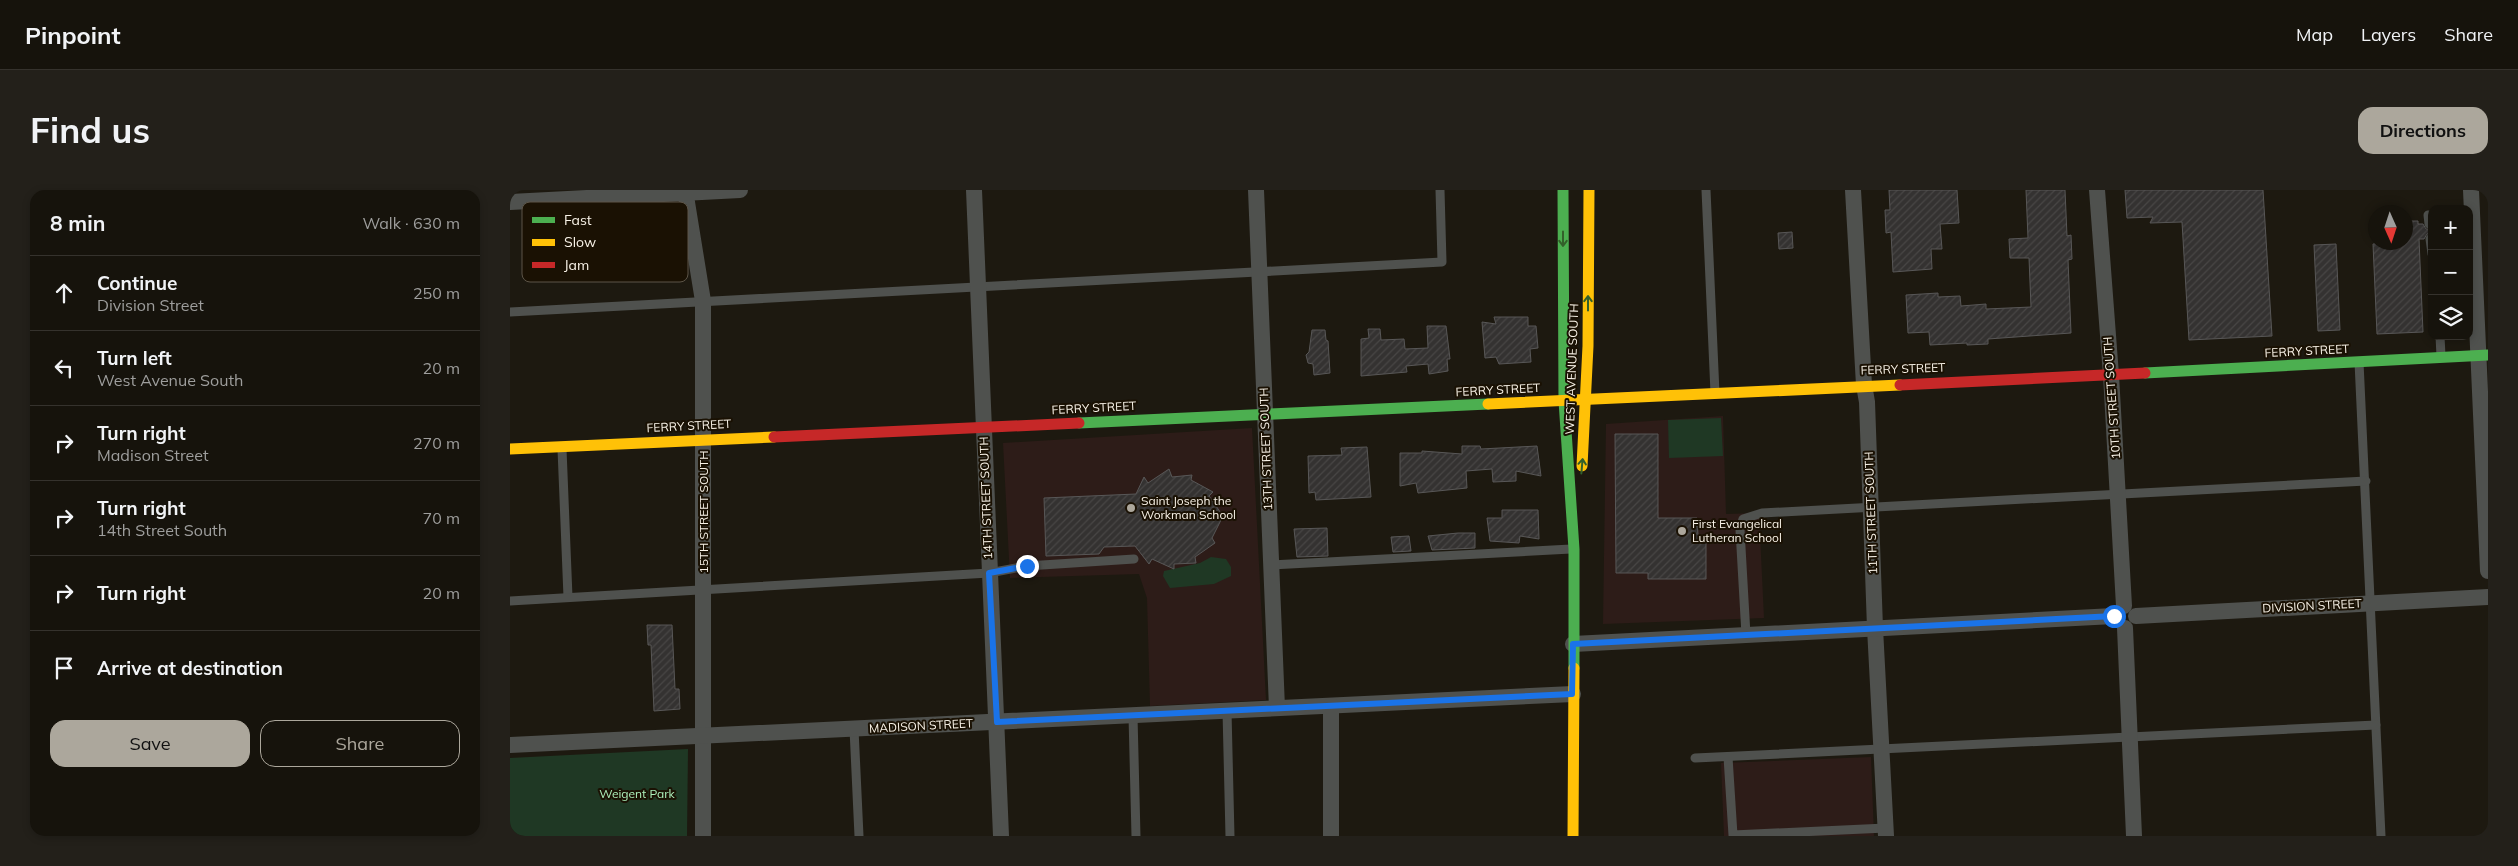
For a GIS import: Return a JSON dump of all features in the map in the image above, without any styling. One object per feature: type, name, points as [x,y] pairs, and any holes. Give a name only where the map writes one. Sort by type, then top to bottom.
[{"type":"street","points":[[510,202],[740,190]]},
{"type":"street","name":"14TH STREET SOUTH","points":[[974,190],[1001,836]]},
{"type":"street","name":"13TH STREET SOUTH","points":[[1256,190],[1277,708]]},
{"type":"street","name":"WEST AVENUE SOUTH","points":[[1563,190],[1564,400],[1574,549]]},
{"type":"street","name":"WEST AVENUE SOUTH","points":[[1573,836],[1574,549],[1586,400],[1589,190]]},
{"type":"street","name":"11TH STREET SOUTH","points":[[1853,190],[1864,385],[1867,402],[1875,628],[1886,832]]},
{"type":"street","name":"10TH STREET SOUTH","points":[[2097,190],[2112,375],[2134,836]]},
{"type":"street","points":[[2471,190],[2471,205]]},
{"type":"street","name":"15TH STREET SOUTH","points":[[688,209],[704,302],[703,836]]},
{"type":"street","points":[[2473,240],[2482,355],[2488,571]]},
{"type":"street","name":"FERRY STREET","points":[[510,448],[1586,400],[2482,355]]},
{"type":"street","name":"DIVISION STREET","points":[[1573,644],[2488,597]]},
{"type":"street","name":"MADISON STREET","points":[[510,745],[1572,694]]},
{"type":"street","points":[[1331,706],[1331,836]]},
{"type":"lane","points":[[510,312],[1442,262],[1440,190]]},
{"type":"lane","points":[[1706,190],[1715,393]]},
{"type":"lane","points":[[2440,340],[2441,357]]},
{"type":"lane","points":[[2359,362],[2372,603],[2381,836]]},
{"type":"lane","points":[[562,446],[568,597]]},
{"type":"lane","points":[[1746,635],[1740,530],[1743,519],[1762,513],[2366,482]]},
{"type":"lane","points":[[1271,565],[1574,549]]},
{"type":"lane","points":[[510,601],[989,573],[1027,566],[1134,559]]},
{"type":"lane","points":[[1227,711],[1230,836]]},
{"type":"lane","points":[[1133,716],[1136,836]]},
{"type":"lane","points":[[1695,758],[1882,751],[2376,725]]},
{"type":"lane","points":[[854,729],[859,836]]},
{"type":"lane","points":[[1728,757],[1733,835],[1886,832]]},
{"type":"shaded area","name":"First Evangelical Lutheran School","points":[[1723,416],[1726,514],[1759,513],[1764,618],[1603,624],[1606,424]]},
{"type":"shaded area","name":"Saint Joseph the Workman School","points":[[1252,428],[1266,700],[1150,706],[1147,598],[1139,574],[1010,578],[1003,443]]},
{"type":"shaded area","points":[[1871,757],[1874,836],[1724,836],[1721,763]]},
{"type":"green space","points":[[1721,418],[1723,456],[1669,458],[1668,420]]},
{"type":"green space","points":[[1211,557],[1226,559],[1231,567],[1231,576],[1214,584],[1170,588],[1163,576],[1164,571],[1200,563]]},
{"type":"green space","name":"Weigent Park","points":[[688,749],[687,836],[510,836],[510,758]]},
{"type":"building","points":[[1889,190],[1957,190],[1959,223],[1940,224],[1942,249],[1931,249],[1932,269],[1893,272],[1891,232],[1886,233],[1885,210],[1890,210]]},
{"type":"building","points":[[2026,190],[2065,190],[2067,236],[2071,235],[2072,259],[2068,260],[2071,333],[1988,339],[1988,344],[1930,345],[1929,332],[1908,333],[1906,295],[1938,293],[1938,297],[1960,296],[1961,306],[1986,304],[1986,309],[2031,307],[2029,258],[2010,258],[2009,239],[2028,238]]},
{"type":"building","points":[[2125,190],[2263,190],[2272,336],[2189,340],[2182,222],[2150,223],[2153,217],[2127,218]]},
{"type":"building","points":[[2413,221],[2418,221],[2418,224],[2423,224],[2428,229],[2428,234],[2424,239],[2419,239],[2423,332],[2377,334],[2373,250],[2413,250]]},
{"type":"building","points":[[1792,232],[1793,248],[1779,249],[1778,233]]},
{"type":"building","points":[[2336,244],[2340,330],[2318,331],[2314,245]]},
{"type":"building","points":[[1494,317],[1528,317],[1528,326],[1536,326],[1538,348],[1530,349],[1531,362],[1499,364],[1496,357],[1485,358],[1482,322],[1496,324]]},
{"type":"building","points":[[1427,326],[1446,326],[1450,359],[1447,359],[1448,371],[1429,374],[1428,364],[1406,366],[1407,372],[1361,376],[1361,339],[1369,338],[1368,329],[1380,329],[1381,340],[1404,339],[1405,349],[1428,348]]},
{"type":"building","points":[[1312,330],[1325,330],[1326,340],[1328,341],[1330,373],[1314,375],[1313,364],[1308,363],[1306,355],[1309,352]]},
{"type":"building","points":[[1615,434],[1658,434],[1658,518],[1697,518],[1698,535],[1706,536],[1706,579],[1648,579],[1648,573],[1616,573]]},
{"type":"building","points":[[1462,446],[1480,446],[1481,449],[1537,446],[1541,476],[1516,471],[1516,481],[1493,482],[1492,469],[1466,471],[1467,488],[1418,493],[1416,483],[1400,486],[1400,453],[1422,453],[1422,451],[1462,454]]},
{"type":"building","points":[[1367,447],[1371,497],[1316,500],[1315,492],[1309,493],[1308,456],[1342,455],[1341,448]]},
{"type":"building","points":[[1169,469],[1172,477],[1192,475],[1191,480],[1213,492],[1209,496],[1223,516],[1212,538],[1215,543],[1195,557],[1196,563],[1174,564],[1174,569],[1152,559],[1149,564],[1135,546],[1104,547],[1099,554],[1046,556],[1044,498],[1136,494],[1144,477],[1148,483]]},
{"type":"building","points":[[1502,510],[1538,510],[1539,539],[1520,536],[1519,543],[1490,541],[1487,518],[1502,518]]},
{"type":"building","points":[[1327,528],[1328,556],[1297,557],[1294,529]]},
{"type":"building","points":[[1475,533],[1475,548],[1432,550],[1428,536]]},
{"type":"building","points":[[1409,536],[1411,551],[1393,552],[1391,537]]},
{"type":"building","points":[[647,625],[672,625],[675,689],[679,689],[680,709],[654,711],[651,645],[648,645]]},
{"type":"traffic: fast","points":[[1563,190],[1564,401],[1574,549],[1574,668]]},
{"type":"traffic: fast","points":[[2145,373],[2488,355]]},
{"type":"traffic: fast","points":[[1079,423],[1488,404]]},
{"type":"traffic: slow","points":[[1582,466],[1588,346],[1589,190]]},
{"type":"traffic: slow","points":[[1488,404],[1900,385]]},
{"type":"traffic: slow","points":[[510,449],[774,437]]},
{"type":"traffic: slow","points":[[1573,836],[1574,668]]},
{"type":"traffic: jam","points":[[1900,385],[2145,373]]},
{"type":"traffic: jam","points":[[774,437],[1079,423]]},
{"type":"place","name":"Saint Joseph the Workman School","points":[[1131,508]]},
{"type":"place","name":"First Evangelical Lutheran School","points":[[1682,531]]},
{"type":"route","points":[[1027,566],[989,573],[997,722],[1572,694],[1573,644],[2114,616]]}]
